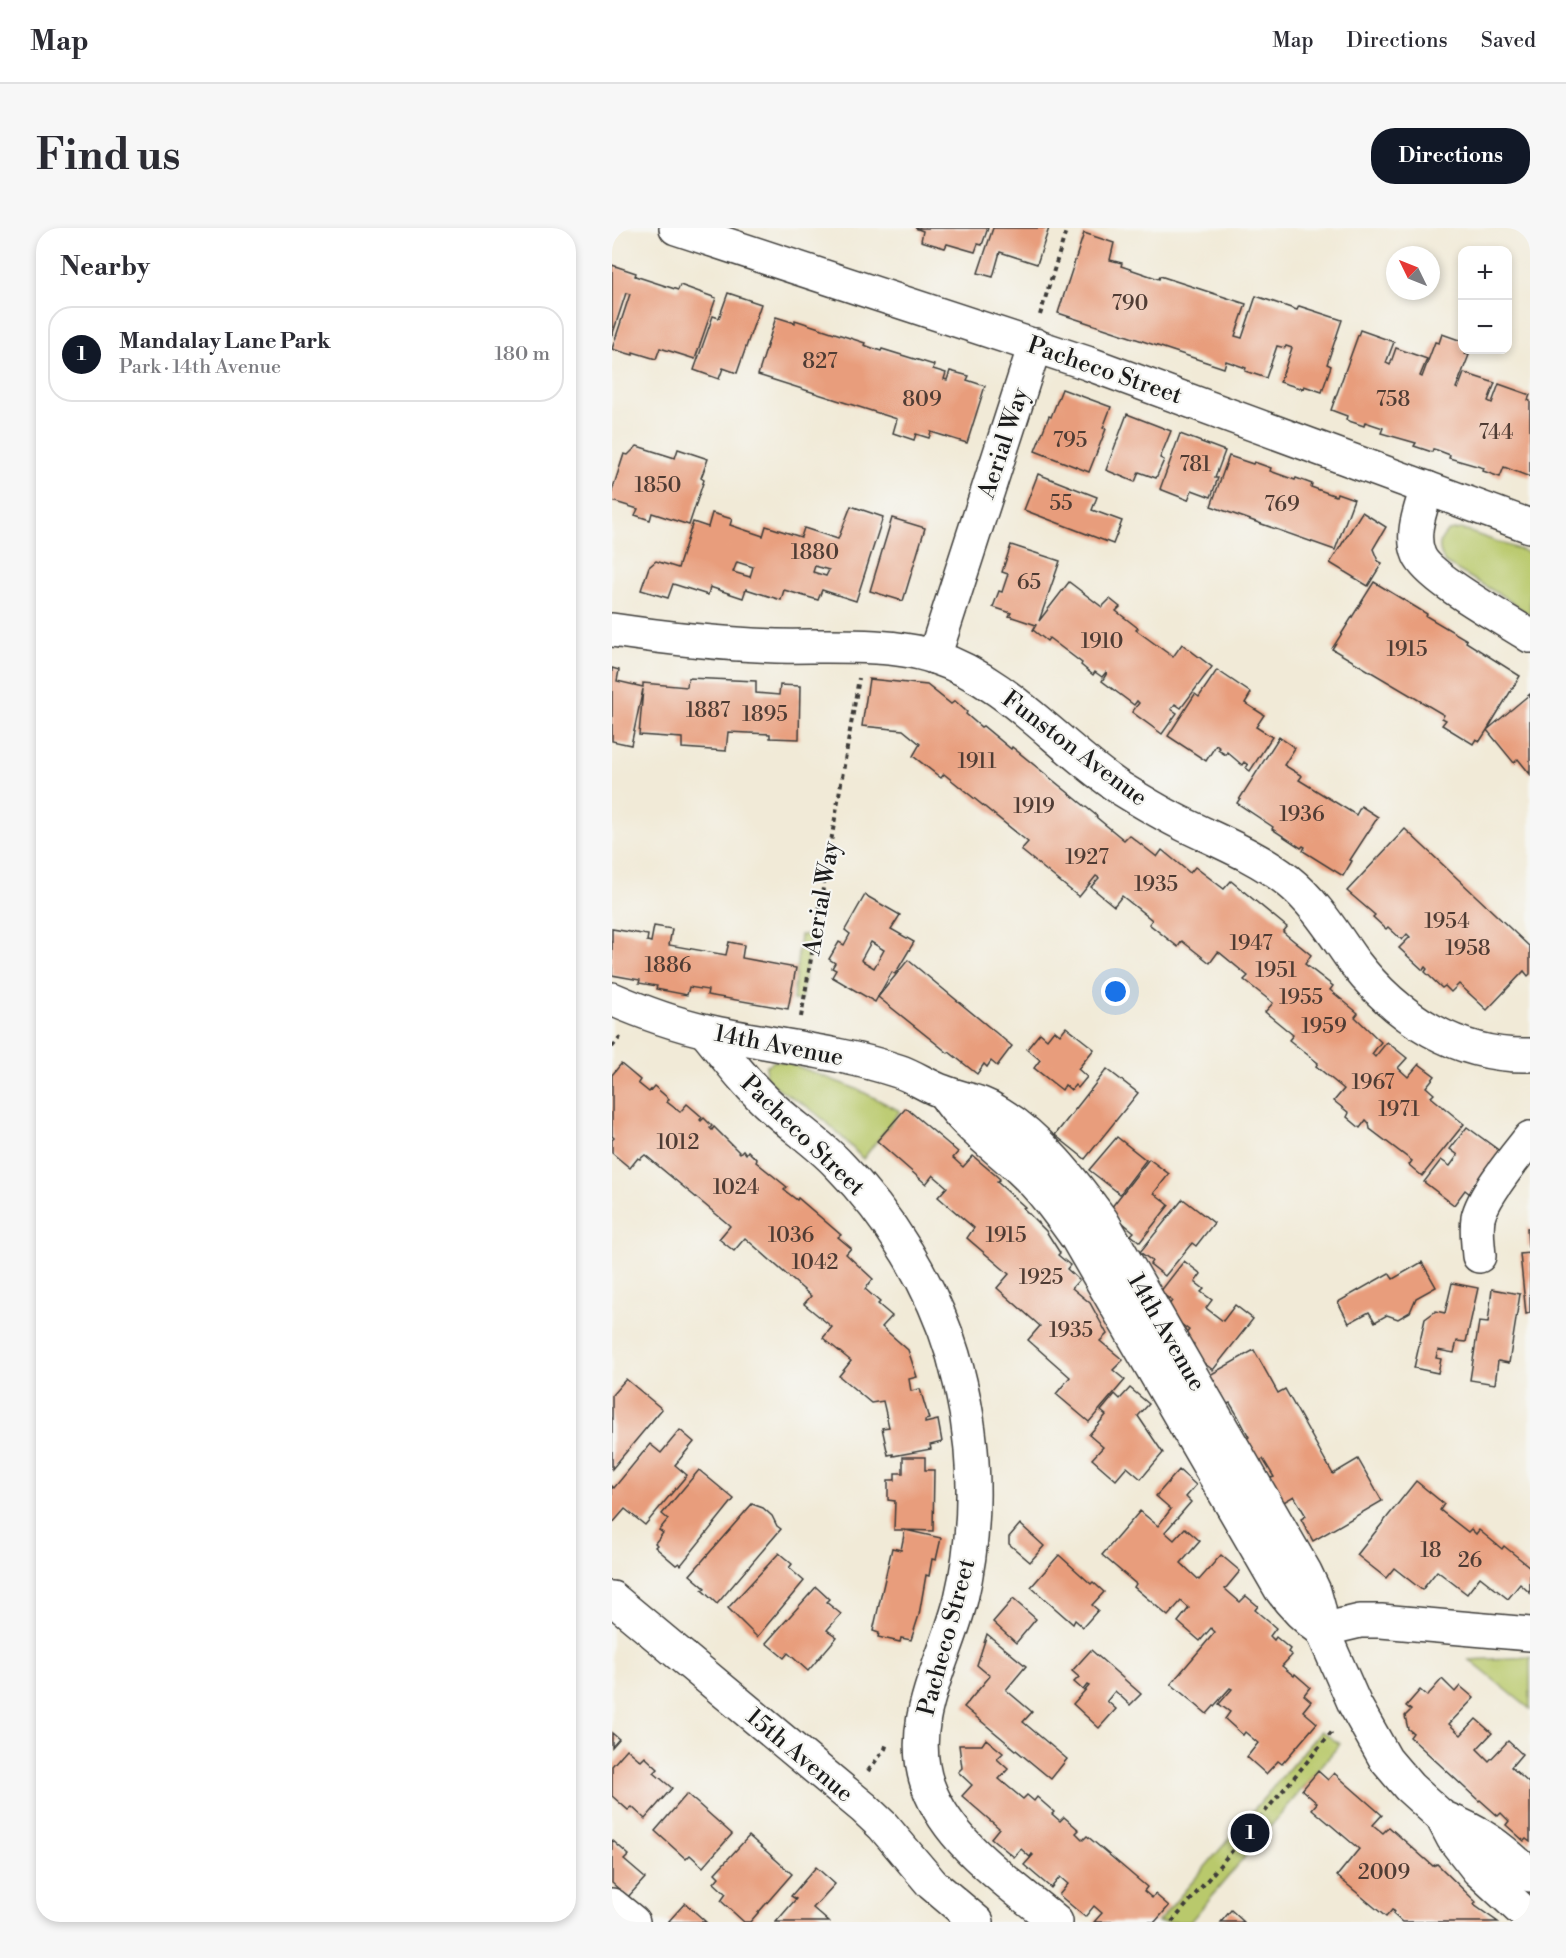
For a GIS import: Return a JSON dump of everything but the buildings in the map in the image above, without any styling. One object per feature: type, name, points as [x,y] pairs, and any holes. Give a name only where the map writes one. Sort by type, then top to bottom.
[{"type":"street","name":"Pacheco Street","points":[[676,228],[1128,377],[1530,526]]},
{"type":"street","name":"Aerial Way","points":[[934,657],[1035,345]]},
{"type":"street","points":[[1427,488],[1416,530],[1419,556],[1437,577],[1530,636]]},
{"type":"street","name":"Funston Avenue","points":[[612,630],[656,637],[749,645],[889,648],[934,657],[965,670],[1011,699],[1060,742],[1118,786],[1182,824],[1243,851],[1289,881],[1307,899],[1373,986],[1418,1024],[1440,1037],[1465,1045],[1491,1052],[1530,1055]]},
{"type":"street","name":"14th Avenue","points":[[612,999],[705,1031],[790,1046],[900,1071],[944,1093],[966,1123],[1022,1171],[1041,1191],[1077,1238],[1280,1588],[1300,1612],[1322,1630],[1355,1705],[1386,1760],[1409,1787],[1442,1817],[1464,1855],[1530,1918]]},
{"type":"street","name":"Pacheco Street","points":[[705,1031],[746,1082],[775,1110],[820,1146],[877,1208],[910,1260],[943,1324],[953,1356],[967,1420],[974,1481],[970,1543],[961,1598],[930,1689],[924,1714],[921,1739],[923,1764],[928,1786],[938,1806],[964,1843],[1056,1922]]},
{"type":"street","points":[[1479,1256],[1476,1230],[1479,1215],[1500,1177],[1530,1138]]},
{"type":"street","name":"15th Avenue","points":[[612,1598],[864,1808],[883,1826],[932,1884],[977,1922]]},
{"type":"street","points":[[1322,1630],[1360,1621],[1381,1621],[1530,1634]]},
{"type":"street","name":"14th Avenue","points":[[1442,1817],[1484,1836],[1502,1848],[1530,1875]]},
{"type":"street","points":[[612,1905],[633,1922]]},
{"type":"path","points":[[1035,345],[1039,319],[1067,228]]},
{"type":"path","name":"Aerial Way","points":[[801,1017],[860,672]]},
{"type":"path","points":[[1172,1922],[1355,1705]]},
{"type":"green space","points":[[1461,529],[1530,553],[1530,615],[1445,563],[1440,550],[1440,542],[1448,531]]},
{"type":"green space","points":[[800,935],[811,935],[801,1001],[793,1000]]},
{"type":"green space","points":[[774,1061],[786,1062],[859,1090],[900,1111],[863,1159],[816,1114],[769,1080],[765,1075],[766,1066]]},
{"type":"green space","points":[[1530,1657],[1530,1709],[1469,1660]]},
{"type":"green space","points":[[1321,1731],[1340,1744],[1190,1922],[1158,1922]]},
{"type":"place","name":"Mandalay Lane Park","points":[[1250,1833]]}]
